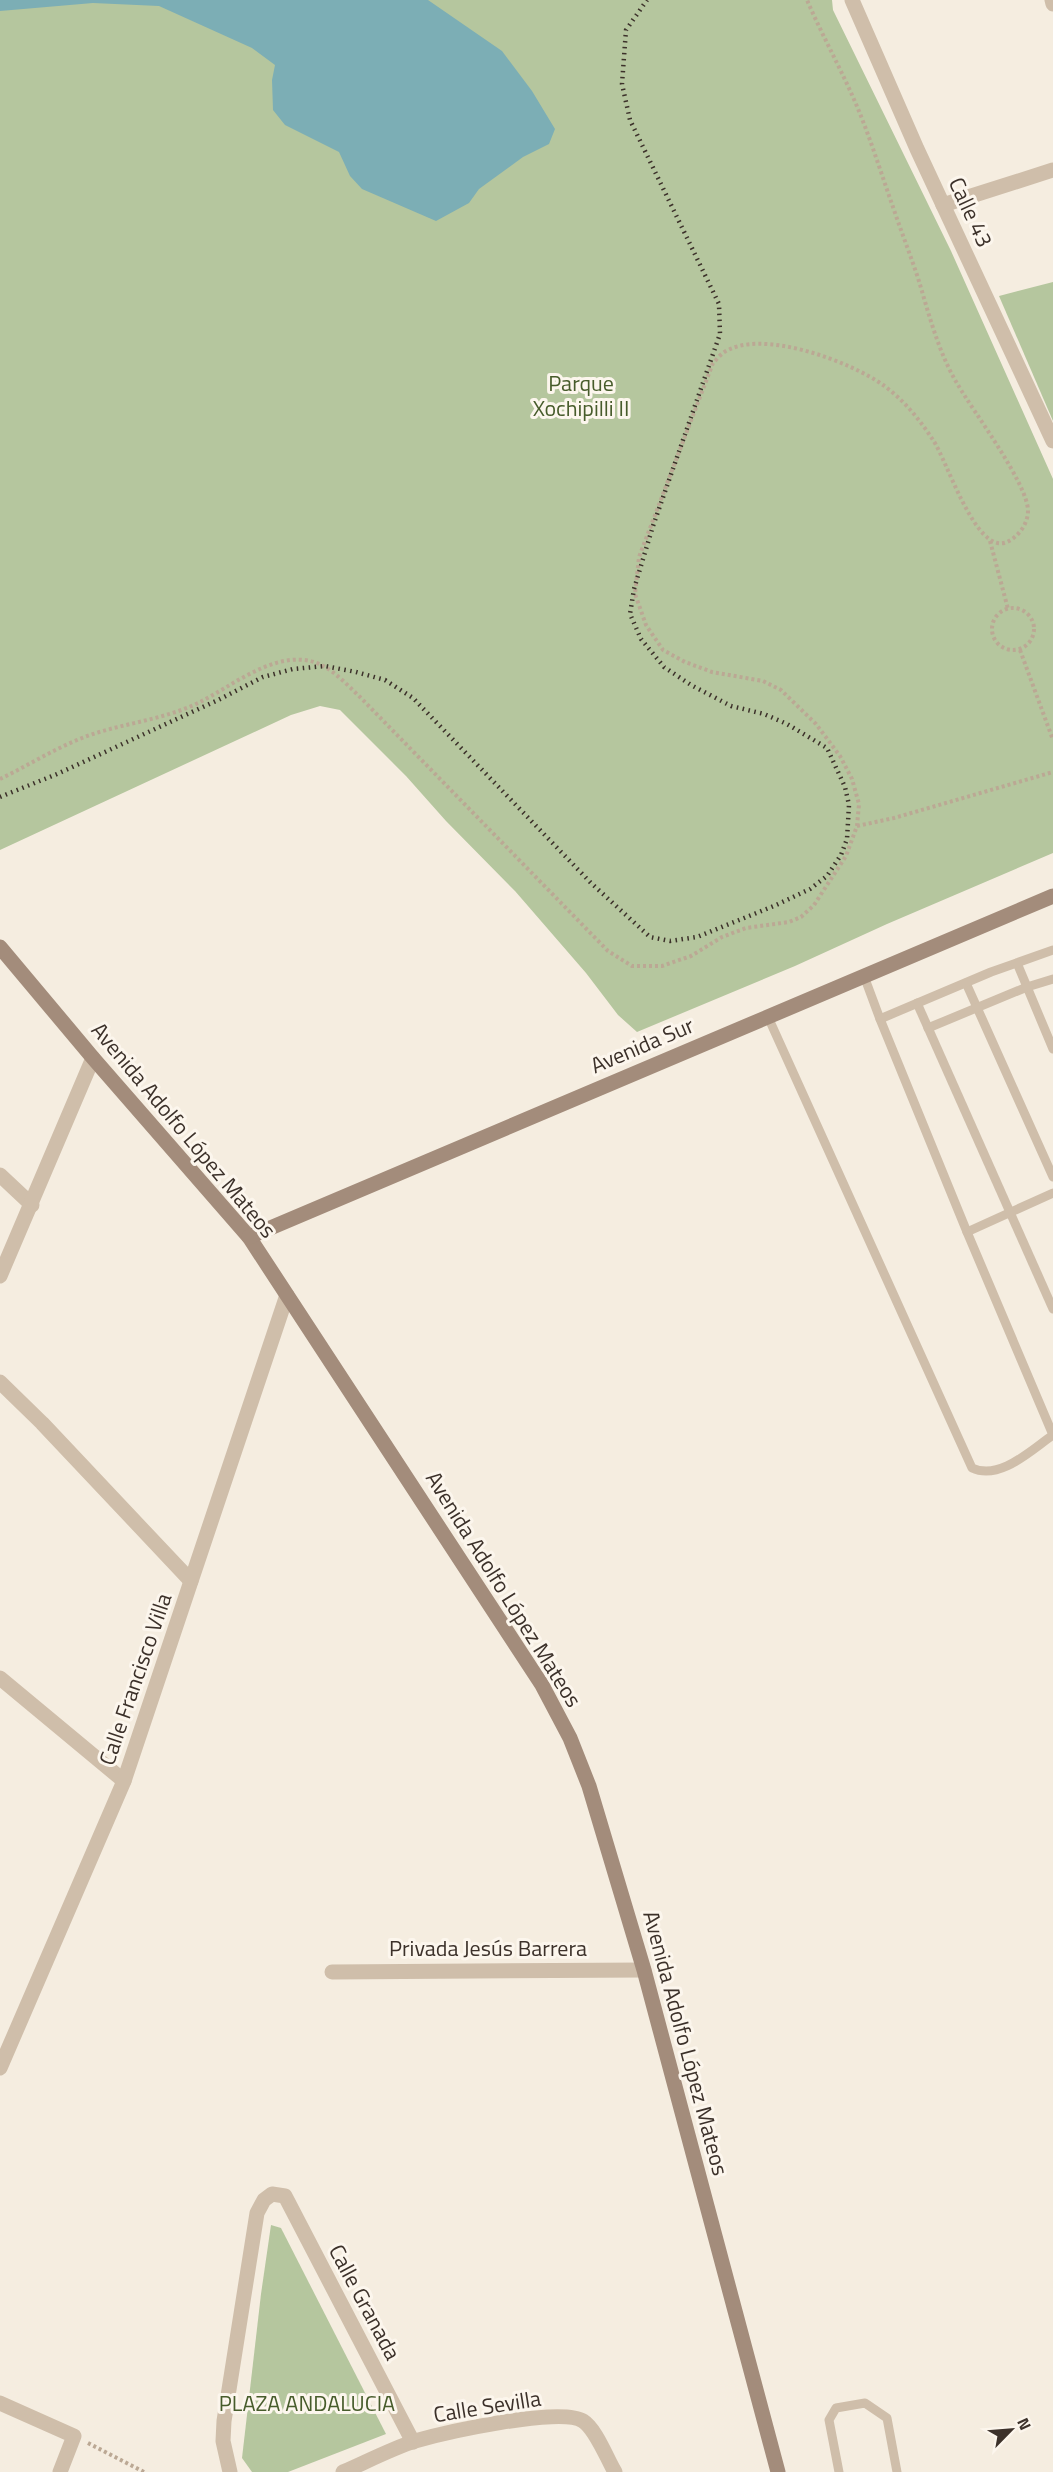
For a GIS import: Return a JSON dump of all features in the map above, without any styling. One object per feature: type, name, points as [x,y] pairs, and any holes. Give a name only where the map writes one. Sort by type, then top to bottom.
[{"type":"street","name":"Calle 43","points":[[852,0],[943,205],[1053,441]]},
{"type":"street","points":[[943,205],[1053,170]]},
{"type":"street","name":"Avenida Sur","points":[[249,1237],[1053,896]]},
{"type":"street","name":"Avenida Adolfo López Mateos","points":[[0,947],[249,1237],[542,1685],[570,1738],[589,1786],[644,1970],[778,2472]]},
{"type":"street","points":[[0,1276],[93,1058]]},
{"type":"street","points":[[0,1174],[32,1205]]},
{"type":"street","name":"Calle Francisco Villa","points":[[0,2068],[5,2038],[124,1781],[287,1295]]},
{"type":"street","points":[[0,1382],[42,1423],[191,1581]]},
{"type":"street","points":[[0,1678],[124,1781]]},
{"type":"street","name":"Privada Jesús Barrera","points":[[332,1972],[644,1970]]},
{"type":"street","name":"Calle Granada","points":[[230,2472],[223,2441],[224,2421],[248,2258],[257,2213],[264,2200],[272,2194],[285,2196],[413,2442]]},
{"type":"street","points":[[0,2403],[74,2436],[60,2472]]},
{"type":"street","name":"Calle Sevilla","points":[[343,2472],[413,2442],[468,2428],[546,2418],[584,2421],[591,2429],[615,2472]]},
{"type":"lane","points":[[880,1019],[966,982],[1053,950]]},
{"type":"lane","points":[[1017,963],[1053,1049]]},
{"type":"lane","points":[[768,1017],[972,1468],[981,1472],[998,1470],[1053,1435],[967,1232],[864,976]]},
{"type":"lane","points":[[928,1028],[1053,978]]},
{"type":"lane","points":[[966,982],[1053,1177]]},
{"type":"lane","points":[[917,1003],[1053,1309]]},
{"type":"lane","points":[[967,1232],[1053,1193]]},
{"type":"lane","points":[[839,2472],[830,2420],[836,2408],[865,2403],[887,2418],[897,2472]]},
{"type":"path","points":[[807,0],[856,104],[917,274],[940,352],[956,382],[1004,457],[1028,510],[1025,523],[1016,538],[1003,544],[990,541]]},
{"type":"path","points":[[0,779],[81,738],[116,727],[150,721],[200,702],[232,682],[277,664],[303,660],[323,664],[360,697],[609,951],[632,966],[662,966],[691,956],[730,934],[746,928],[789,922],[801,917],[814,905],[846,856],[857,826],[859,804],[852,779],[840,756],[816,724],[781,690],[763,681],[712,672],[685,662],[663,650],[646,625],[635,594],[639,557],[713,363],[724,352],[742,345],[768,344],[809,350],[847,364],[883,385],[903,401],[935,442],[976,527],[990,541],[1008,609]]},
{"type":"path","points":[[1019,608],[1029,614],[1034,623],[1034,634],[1029,644],[1020,650],[1008,650],[999,645],[993,635],[993,624],[998,614],[1008,609],[1019,608]]},
{"type":"path","points":[[1020,650],[1053,740]]},
{"type":"path","points":[[857,826],[894,818],[1053,772]]},
{"type":"path","points":[[74,2436],[144,2472]]},
{"type":"green space","name":"Parque Xochipilli II","points":[[0,0],[832,0],[833,10],[951,251],[1053,479],[1053,853],[795,966],[637,1032],[618,1015],[586,973],[515,891],[340,710],[320,706],[291,715],[0,850]]},
{"type":"green space","points":[[1053,282],[1053,421],[999,296]]},
{"type":"green space","name":"PLAZA ANDALUCIA","points":[[271,2225],[281,2228],[386,2434],[288,2472],[252,2472],[242,2458]]},
{"type":"water","points":[[0,0],[428,0],[502,51],[532,91],[555,129],[549,144],[523,157],[479,189],[469,203],[436,221],[362,189],[350,176],[339,152],[285,125],[273,110],[272,80],[275,65],[252,48],[159,6],[93,3],[0,11]]},
{"type":"railway","points":[[0,797],[57,774],[263,677],[293,669],[325,666],[385,680],[413,698],[591,883],[650,937],[670,941],[697,937],[774,906],[810,889],[827,876],[841,855],[847,839],[849,805],[845,787],[827,748],[787,724],[764,714],[731,706],[691,685],[664,667],[641,639],[630,614],[634,589],[653,526],[720,334],[719,304],[630,120],[622,84],[626,30],[647,0]]}]
